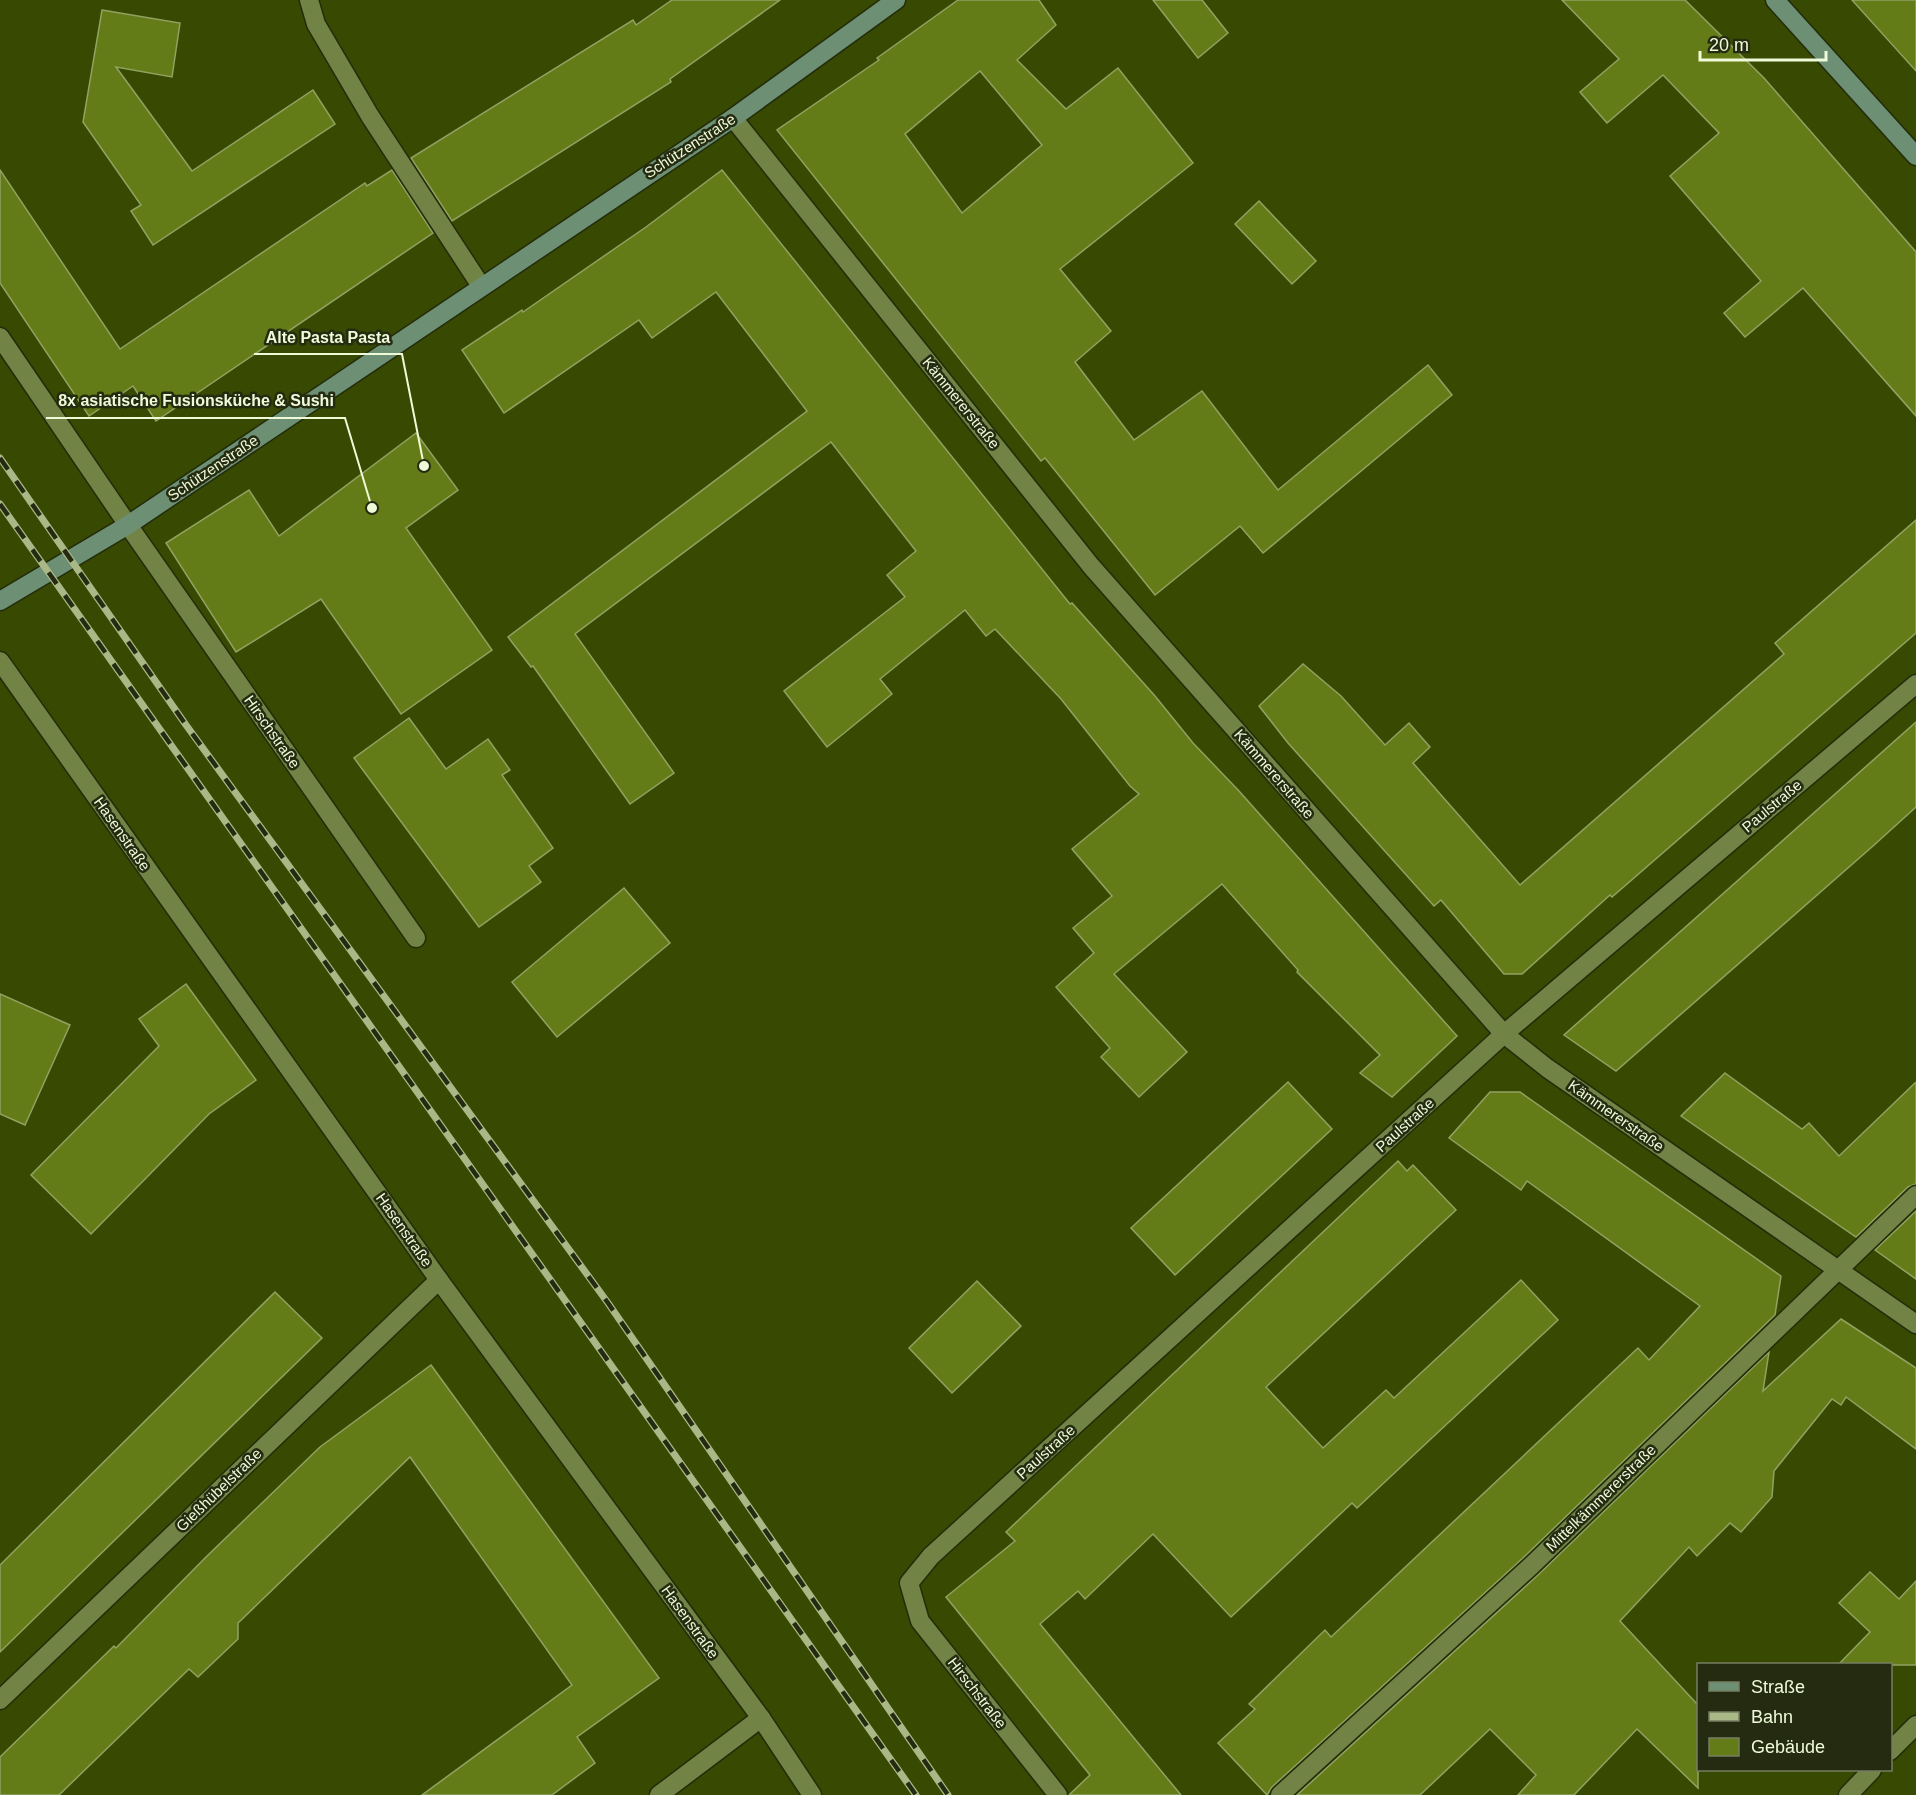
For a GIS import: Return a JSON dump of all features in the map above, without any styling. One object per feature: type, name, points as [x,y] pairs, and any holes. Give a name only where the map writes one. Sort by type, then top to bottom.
[{"type":"main road","name":"Schützenstraße","points":[[0,601],[128,525],[734,118],[896,0]]},
{"type":"main road","points":[[1775,0],[1916,156]]},
{"type":"street","points":[[309,0],[316,24],[370,116],[481,286]]},
{"type":"street","name":"Kämmererstraße","points":[[734,118],[1090,566],[1504,1034],[1547,1068],[1916,1324]]},
{"type":"street","name":"Hirschstraße","points":[[0,336],[128,525],[416,938]]},
{"type":"street","name":"Hasenstraße","points":[[0,661],[439,1280],[761,1718],[812,1795]]},
{"type":"street","name":"Paulstraße","points":[[909,1583],[931,1556],[1504,1034],[1916,684]]},
{"type":"street","name":"Mittelkämmererstraße","points":[[1280,1795],[1531,1566],[1916,1194]]},
{"type":"street","name":"Gießhübelstraße","points":[[0,1700],[439,1280]]},
{"type":"street","name":"Hirschstraße","points":[[909,1583],[920,1622],[1058,1795]]},
{"type":"street","points":[[659,1795],[761,1718]]},
{"type":"street","points":[[1892,1749],[1916,1725]]},
{"type":"street","points":[[1848,1795],[1871,1771]]},
{"type":"building","points":[[672,0],[780,0],[670,79],[671,82],[452,221],[411,158],[633,20],[636,25]]},
{"type":"building","points":[[958,0],[1039,0],[1056,25],[1017,60],[1066,109],[1118,68],[1193,163],[1060,269],[1111,331],[1075,362],[1134,440],[1202,391],[1278,490],[1428,365],[1452,395],[1263,553],[1240,526],[1155,595],[1045,458],[1041,461],[777,130],[879,60],[877,58]],"holes":[[[980,71],[1042,145],[962,213],[905,134]]]},
{"type":"building","points":[[1153,0],[1202,0],[1228,33],[1198,58]]},
{"type":"building","points":[[1562,0],[1685,0],[1764,78],[1916,252],[1916,416],[1803,288],[1745,337],[1724,313],[1761,281],[1670,176],[1719,133],[1663,75],[1607,123],[1580,92],[1619,59]]},
{"type":"building","points":[[1852,0],[1916,0],[1916,71]]},
{"type":"building","points":[[102,10],[180,23],[172,77],[116,67],[192,171],[313,90],[335,124],[153,245],[131,211],[141,205],[83,122]]},
{"type":"building","points":[[0,170],[120,349],[365,183],[367,186],[392,170],[433,233],[156,421],[133,386],[89,416],[0,283]]},
{"type":"building","points":[[722,170],[1070,604],[1072,603],[1155,696],[1193,743],[1239,791],[1457,1036],[1392,1097],[1360,1073],[1380,1055],[1297,972],[1298,970],[1222,884],[1114,974],[1187,1052],[1139,1097],[1101,1057],[1110,1048],[1056,987],[1094,953],[1073,928],[1112,896],[1072,849],[1139,794],[1130,786],[1061,699],[995,629],[986,636],[965,610],[880,679],[892,694],[827,747],[784,691],[905,597],[887,575],[916,551],[831,442],[575,634],[674,773],[630,804],[533,666],[531,667],[508,637],[807,411],[716,292],[652,338],[639,320],[504,413],[462,350],[522,310],[523,312],[646,227]]},
{"type":"building","points":[[1259,201],[1316,261],[1292,284],[1235,224]]},
{"type":"building","points":[[416,433],[458,490],[406,528],[492,650],[401,714],[321,599],[236,652],[166,543],[249,490],[279,536]]},
{"type":"building","points":[[1916,520],[1916,633],[1612,897],[1610,895],[1522,974],[1504,974],[1441,900],[1434,906],[1288,743],[1259,706],[1303,664],[1341,696],[1385,745],[1409,723],[1430,747],[1413,763],[1520,885],[1784,654],[1775,643]]},
{"type":"building","points":[[409,718],[446,769],[488,739],[510,770],[502,775],[553,848],[529,866],[541,882],[479,927],[354,758]]},
{"type":"building","points":[[1916,722],[1916,807],[1873,846],[1616,1071],[1564,1035]]},
{"type":"building","points":[[624,888],[670,943],[557,1037],[512,982]]},
{"type":"building","points":[[186,984],[256,1080],[209,1114],[91,1234],[31,1175],[159,1046],[139,1019]]},
{"type":"building","points":[[0,994],[70,1025],[25,1125],[0,1114]]},
{"type":"building","points":[[1725,1073],[1802,1129],[1809,1123],[1839,1156],[1916,1082],[1916,1184],[1908,1187],[1856,1237],[1681,1116]]},
{"type":"building","points":[[1288,1082],[1332,1129],[1175,1275],[1131,1228]]},
{"type":"building","points":[[1490,1092],[1520,1092],[1781,1276],[1775,1315],[1523,1558],[1272,1787],[1267,1795],[1218,1743],[1255,1709],[1249,1704],[1325,1630],[1331,1637],[1638,1348],[1649,1360],[1700,1306],[1527,1181],[1521,1190],[1449,1138]]},
{"type":"building","points":[[1398,1161],[1407,1171],[1413,1165],[1456,1210],[1266,1387],[1323,1448],[1386,1390],[1394,1398],[1521,1280],[1558,1320],[1357,1508],[1352,1503],[1231,1617],[1153,1534],[1085,1599],[1078,1591],[1040,1624],[1181,1795],[1069,1795],[1090,1775],[946,1597],[1015,1541],[1006,1532]]},
{"type":"building","points":[[1916,1211],[1916,1279],[1875,1250]]},
{"type":"building","points":[[977,1281],[1021,1326],[952,1393],[909,1348]]},
{"type":"building","points":[[275,1292],[322,1338],[0,1652],[0,1565]]},
{"type":"building","points":[[1841,1319],[1916,1368],[1916,1449],[1846,1397],[1841,1405],[1832,1399],[1774,1471],[1772,1497],[1741,1532],[1730,1523],[1697,1556],[1689,1547],[1620,1621],[1697,1704],[1698,1788],[1637,1729],[1574,1795],[1518,1795],[1536,1775],[1490,1729],[1420,1795],[1297,1795],[1539,1574],[1769,1352],[1763,1391]]},
{"type":"building","points":[[431,1365],[659,1678],[577,1737],[595,1763],[552,1795],[422,1795],[572,1685],[410,1457],[238,1623],[238,1639],[198,1677],[189,1669],[59,1795],[0,1795],[0,1757],[114,1646],[116,1648],[320,1447]]},
{"type":"building","points":[[1870,1572],[1899,1599],[1916,1581],[1916,1665],[1840,1663],[1870,1632],[1839,1603]]},
{"type":"railway","points":[[0,458],[186,725],[608,1303],[948,1795]]},
{"type":"railway","points":[[0,504],[916,1795]]},
{"type":"place","name":"Alte Pasta Pasta","points":[[424,466]]},
{"type":"place","name":"8x asiatische Fusionsküche & Sushi","points":[[372,508]]}]
